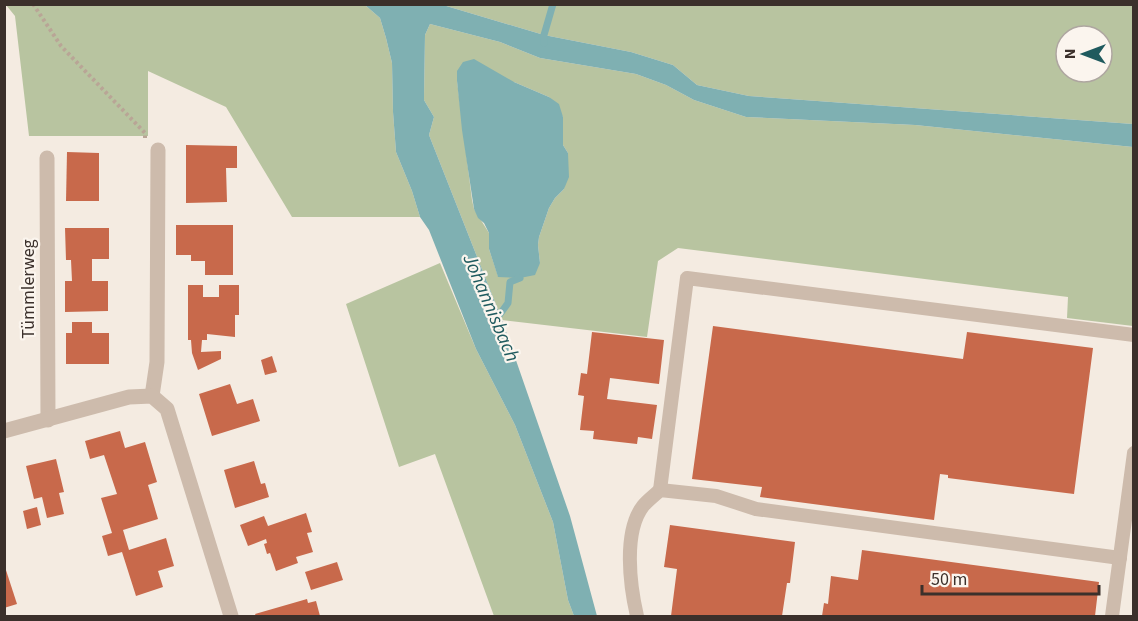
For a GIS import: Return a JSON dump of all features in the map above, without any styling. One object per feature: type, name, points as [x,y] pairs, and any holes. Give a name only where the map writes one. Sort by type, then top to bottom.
[{"type":"street","points":[[152,396],[157,362],[158,150]]},
{"type":"street","name":"Tümmlerweg","points":[[47,158],[48,420]]},
{"type":"street","points":[[4,431],[129,397],[152,396],[167,409],[231,616]]},
{"type":"lane","points":[[638,616],[631,573],[631,544],[634,527],[643,507],[660,490],[687,278],[1134,335]]},
{"type":"lane","points":[[1112,616],[1134,453]]},
{"type":"lane","points":[[660,490],[716,496],[756,509],[1120,558]]},
{"type":"path","points":[[33,4],[61,46],[145,133],[145,150],[158,150]]},
{"type":"green space","points":[[6,5],[365,5],[380,18],[386,38],[392,63],[396,152],[420,217],[292,217],[226,107],[148,71],[148,136],[29,136],[15,16]]},
{"type":"green space","points":[[443,5],[1133,5],[1133,124],[749,96],[697,85],[673,65],[631,52],[544,35]]},
{"type":"green space","points":[[430,24],[500,42],[540,58],[636,74],[666,85],[694,100],[746,117],[915,125],[1133,147],[1133,326],[1067,318],[1068,297],[678,248],[658,261],[647,337],[502,320],[429,135],[434,117],[424,100],[425,35]],"holes":[[[457,81],[514,82],[549,97],[563,117],[563,145],[568,153],[564,189],[549,208],[539,237],[540,263],[498,276],[489,249],[489,233],[474,209],[472,200]]]},
{"type":"green space","points":[[440,263],[476,349],[515,425],[553,522],[568,600],[574,616],[494,616],[435,454],[399,467],[346,304]]},
{"type":"water","name":"Johannisbach","points":[[365,5],[443,5],[544,35],[631,52],[673,65],[697,85],[749,96],[1133,124],[1133,147],[915,125],[746,117],[694,100],[666,85],[636,74],[540,58],[500,42],[430,24],[425,35],[424,100],[434,117],[429,135],[502,320],[570,516],[597,616],[574,616],[568,600],[553,522],[515,425],[476,349],[429,230],[420,217],[396,152],[392,63],[380,18]]},
{"type":"water","points":[[474,59],[514,82],[549,97],[559,104],[563,117],[563,145],[568,153],[569,177],[564,189],[549,208],[539,237],[540,263],[535,275],[520,278],[498,277],[489,249],[489,233],[474,209],[462,130],[457,71],[463,62]]},
{"type":"building","points":[[186,145],[237,146],[237,168],[226,168],[227,202],[186,203]]},
{"type":"building","points":[[67,152],[99,153],[99,201],[66,201]]},
{"type":"building","points":[[176,225],[233,225],[233,275],[205,275],[205,261],[191,261],[191,255],[176,255]]},
{"type":"building","points":[[65,228],[109,228],[109,259],[92,259],[92,281],[108,281],[108,311],[65,312],[65,281],[72,281],[71,260],[66,260]]},
{"type":"building","points":[[188,285],[203,285],[203,297],[219,297],[219,285],[239,285],[239,315],[235,315],[235,337],[207,334],[207,340],[202,340],[201,352],[221,351],[221,359],[198,370],[192,353],[191,340],[188,340]]},
{"type":"building","points":[[72,322],[92,322],[92,333],[109,333],[109,364],[66,364],[66,333],[72,333]]},
{"type":"building","points":[[713,326],[963,359],[967,332],[1093,348],[1074,494],[948,478],[948,475],[940,474],[934,520],[760,497],[762,487],[692,479]]},
{"type":"building","points":[[592,332],[664,340],[659,384],[610,378],[607,399],[657,405],[652,439],[638,437],[637,444],[593,439],[594,431],[580,430],[584,396],[578,395],[581,373],[587,374]]},
{"type":"building","points":[[272,356],[277,372],[265,375],[261,360]]},
{"type":"building","points":[[230,384],[237,404],[253,399],[260,421],[212,436],[199,394]]},
{"type":"building","points":[[120,431],[125,448],[145,442],[157,482],[148,485],[158,519],[123,530],[129,550],[166,538],[174,566],[158,571],[163,587],[136,596],[122,552],[108,556],[102,536],[112,533],[101,498],[117,494],[104,455],[90,459],[85,441]]},
{"type":"building","points":[[56,459],[64,492],[59,493],[64,514],[47,518],[42,497],[34,499],[26,466]]},
{"type":"building","points":[[254,461],[261,484],[265,483],[269,497],[235,508],[224,470]]},
{"type":"building","points":[[37,507],[41,525],[27,529],[23,511]]},
{"type":"building","points":[[306,513],[312,532],[307,533],[313,552],[296,557],[298,563],[276,571],[270,553],[267,554],[264,544],[267,543],[266,539],[248,546],[240,525],[264,516],[268,526]]},
{"type":"building","points":[[670,525],[795,542],[790,583],[787,583],[782,616],[671,616],[677,569],[664,567]]},
{"type":"building","points":[[862,550],[1099,582],[1095,616],[822,616],[824,603],[828,604],[831,576],[858,580]]},
{"type":"building","points":[[337,562],[343,580],[311,590],[305,572]]},
{"type":"building","points":[[4,564],[17,604],[4,608]]},
{"type":"building","points":[[307,599],[308,603],[316,601],[320,616],[256,616],[255,614]]},
{"type":"waterway","points":[[544,43],[553,4]]},
{"type":"waterway","name":"Johannisbach","points":[[495,321],[508,303],[510,282],[520,278]]}]
